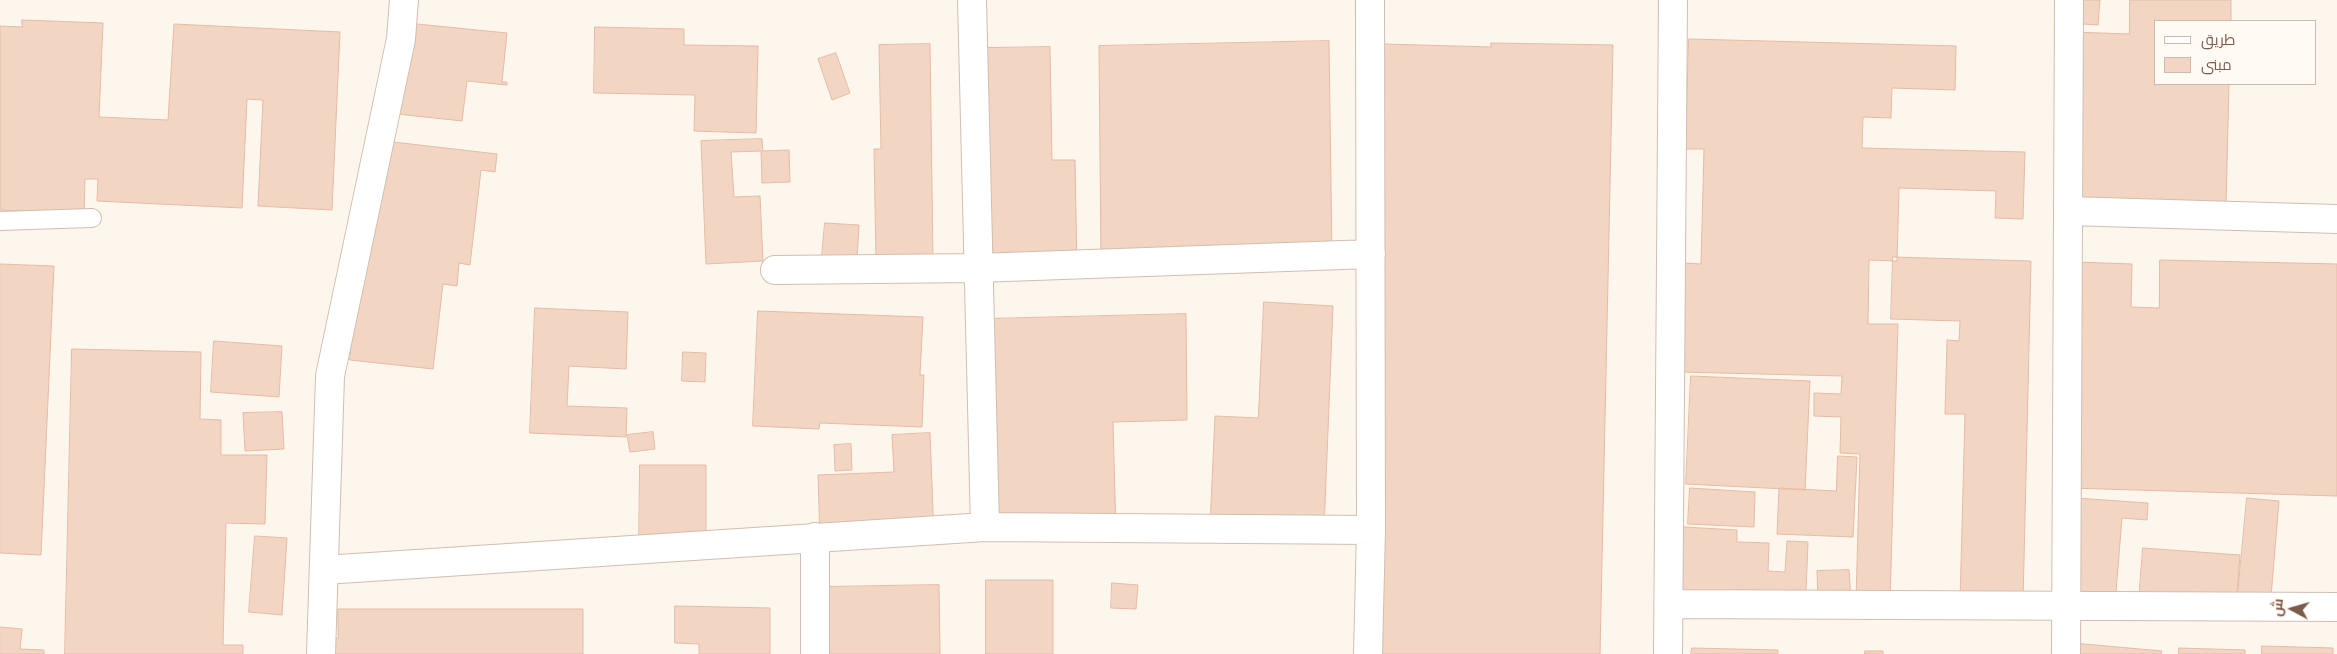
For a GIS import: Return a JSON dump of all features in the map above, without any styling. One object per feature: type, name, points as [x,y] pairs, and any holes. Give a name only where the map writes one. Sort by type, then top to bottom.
[{"type":"street","points":[[320,654],[330,376],[401,40],[404,0]]},
{"type":"street","points":[[972,0],[985,527]]},
{"type":"street","points":[[1368,654],[1371,254],[1370,0]]},
{"type":"street","points":[[1668,654],[1673,0]]},
{"type":"street","points":[[2066,654],[2069,0]]},
{"type":"street","points":[[2068,211],[2337,219]]},
{"type":"street","points":[[775,270],[978,268],[1371,254]]},
{"type":"street","points":[[324,570],[985,527],[1370,530]]},
{"type":"street","points":[[815,537],[815,654]]},
{"type":"street","points":[[1669,604],[2337,607]]},
{"type":"lane","points":[[0,221],[92,218]]},
{"type":"building","points":[[2071,0],[2100,0],[2098,25],[2069,23]]},
{"type":"building","points":[[2130,0],[2231,0],[2231,20],[2154,20],[2154,85],[2229,85],[2226,205],[2066,200],[2071,32],[2129,34]]},
{"type":"building","points":[[22,20],[103,23],[99,117],[168,120],[174,24],[340,32],[332,210],[258,206],[263,100],[247,99],[242,208],[97,201],[98,179],[85,179],[84,214],[0,210],[0,26],[22,27]]},
{"type":"building","points":[[397,22],[507,33],[502,82],[507,82],[507,85],[467,81],[462,121],[388,113]]},
{"type":"building","points":[[595,27],[684,29],[684,45],[758,46],[756,133],[694,131],[695,95],[594,93]]},
{"type":"building","points":[[1689,39],[1956,46],[1955,90],[1892,88],[1891,118],[1863,117],[1862,148],[2025,152],[2023,219],[1995,218],[1996,191],[1899,188],[1897,261],[1869,260],[1868,324],[1898,324],[1890,602],[1856,601],[1860,454],[1840,453],[1841,417],[1814,416],[1814,393],[1841,394],[1842,376],[1680,372],[1683,263],[1701,264],[1704,149],[1686,149]]},
{"type":"building","points":[[1329,41],[1332,258],[1101,260],[1099,46]]},
{"type":"building","points":[[1491,43],[1613,45],[1600,654],[1372,654],[1384,44],[1491,47]]},
{"type":"building","points":[[930,44],[933,258],[876,260],[874,149],[881,149],[879,45]]},
{"type":"building","points":[[1050,47],[1052,160],[1075,160],[1077,270],[991,272],[987,48]]},
{"type":"building","points":[[836,53],[850,93],[832,100],[818,59]]},
{"type":"building","points":[[762,139],[763,151],[789,150],[790,182],[762,183],[761,151],[731,152],[734,197],[760,196],[763,261],[706,264],[701,141]]},
{"type":"building","points":[[376,140],[497,154],[495,172],[481,170],[470,265],[459,263],[457,286],[443,284],[433,369],[350,360]]},
{"type":"building","points":[[825,223],[859,225],[857,259],[822,256]]},
{"type":"building","points":[[1893,257],[2031,261],[2023,603],[1960,602],[1965,414],[1945,414],[1947,340],[1959,341],[1960,321],[1891,319]]},
{"type":"building","points":[[2160,260],[2337,264],[2337,496],[2069,488],[2076,262],[2132,264],[2131,307],[2159,308]]},
{"type":"building","points":[[0,264],[54,266],[41,555],[0,553]]},
{"type":"building","points":[[1264,302],[1333,306],[1324,530],[1210,525],[1215,416],[1258,418]]},
{"type":"building","points":[[535,308],[628,312],[626,369],[569,366],[567,406],[627,408],[626,437],[530,433]]},
{"type":"building","points":[[758,311],[923,317],[920,375],[924,375],[922,427],[820,423],[819,429],[753,426]]},
{"type":"building","points":[[1186,314],[1187,420],[1113,422],[1116,534],[990,537],[984,319]]},
{"type":"building","points":[[214,341],[282,346],[279,397],[211,392]]},
{"type":"building","points":[[72,349],[201,352],[200,419],[221,420],[221,455],[267,455],[265,524],[226,523],[223,645],[243,645],[243,654],[65,654]]},
{"type":"building","points":[[683,352],[706,353],[705,382],[682,381]]},
{"type":"building","points":[[1691,376],[1810,381],[1805,490],[1686,484]]},
{"type":"building","points":[[282,412],[284,449],[245,451],[243,413]]},
{"type":"building","points":[[653,432],[655,449],[630,452],[627,435]]},
{"type":"building","points":[[930,433],[934,537],[820,541],[818,475],[894,472],[892,435]]},
{"type":"building","points":[[851,444],[852,470],[835,471],[834,445]]},
{"type":"building","points":[[1838,456],[1857,457],[1853,537],[1777,534],[1779,488],[1836,491]]},
{"type":"building","points":[[640,465],[706,465],[706,545],[639,545]]},
{"type":"building","points":[[1690,488],[1755,492],[1754,527],[1688,524]]},
{"type":"building","points":[[2076,498],[2148,503],[2147,520],[2122,518],[2115,604],[2068,601]]},
{"type":"building","points":[[2247,498],[2279,501],[2271,597],[2238,594]]},
{"type":"building","points":[[1684,527],[1737,530],[1737,542],[1769,543],[1768,571],[1785,572],[1787,541],[1808,542],[1806,591],[1790,590],[1789,605],[1680,598]]},
{"type":"building","points":[[255,536],[287,538],[282,615],[249,612]]},
{"type":"building","points":[[2143,548],[2240,555],[2236,607],[2139,600]]},
{"type":"building","points":[[1849,570],[1851,599],[1818,601],[1817,571]]},
{"type":"building","points":[[986,580],[1053,580],[1053,654],[986,654]]},
{"type":"building","points":[[1112,583],[1138,585],[1136,609],[1111,608]]},
{"type":"building","points":[[939,585],[940,654],[824,654],[823,587]]},
{"type":"building","points":[[675,606],[770,608],[770,654],[699,654],[699,644],[675,643]]},
{"type":"building","points":[[338,609],[583,609],[583,654],[332,654],[332,639],[338,638]]},
{"type":"building","points":[[0,627],[22,629],[20,649],[44,650],[44,654],[0,654]]},
{"type":"building","points":[[2073,643],[2162,651],[2161,654],[2072,654]]},
{"type":"building","points":[[2262,646],[2333,648],[2333,654],[2262,654]]},
{"type":"building","points":[[1692,648],[1778,650],[1778,654],[1691,654]]},
{"type":"building","points":[[2179,648],[2245,650],[2245,654],[2179,654]]},
{"type":"building","points":[[1865,651],[1883,651],[1883,654],[1865,654]]}]
